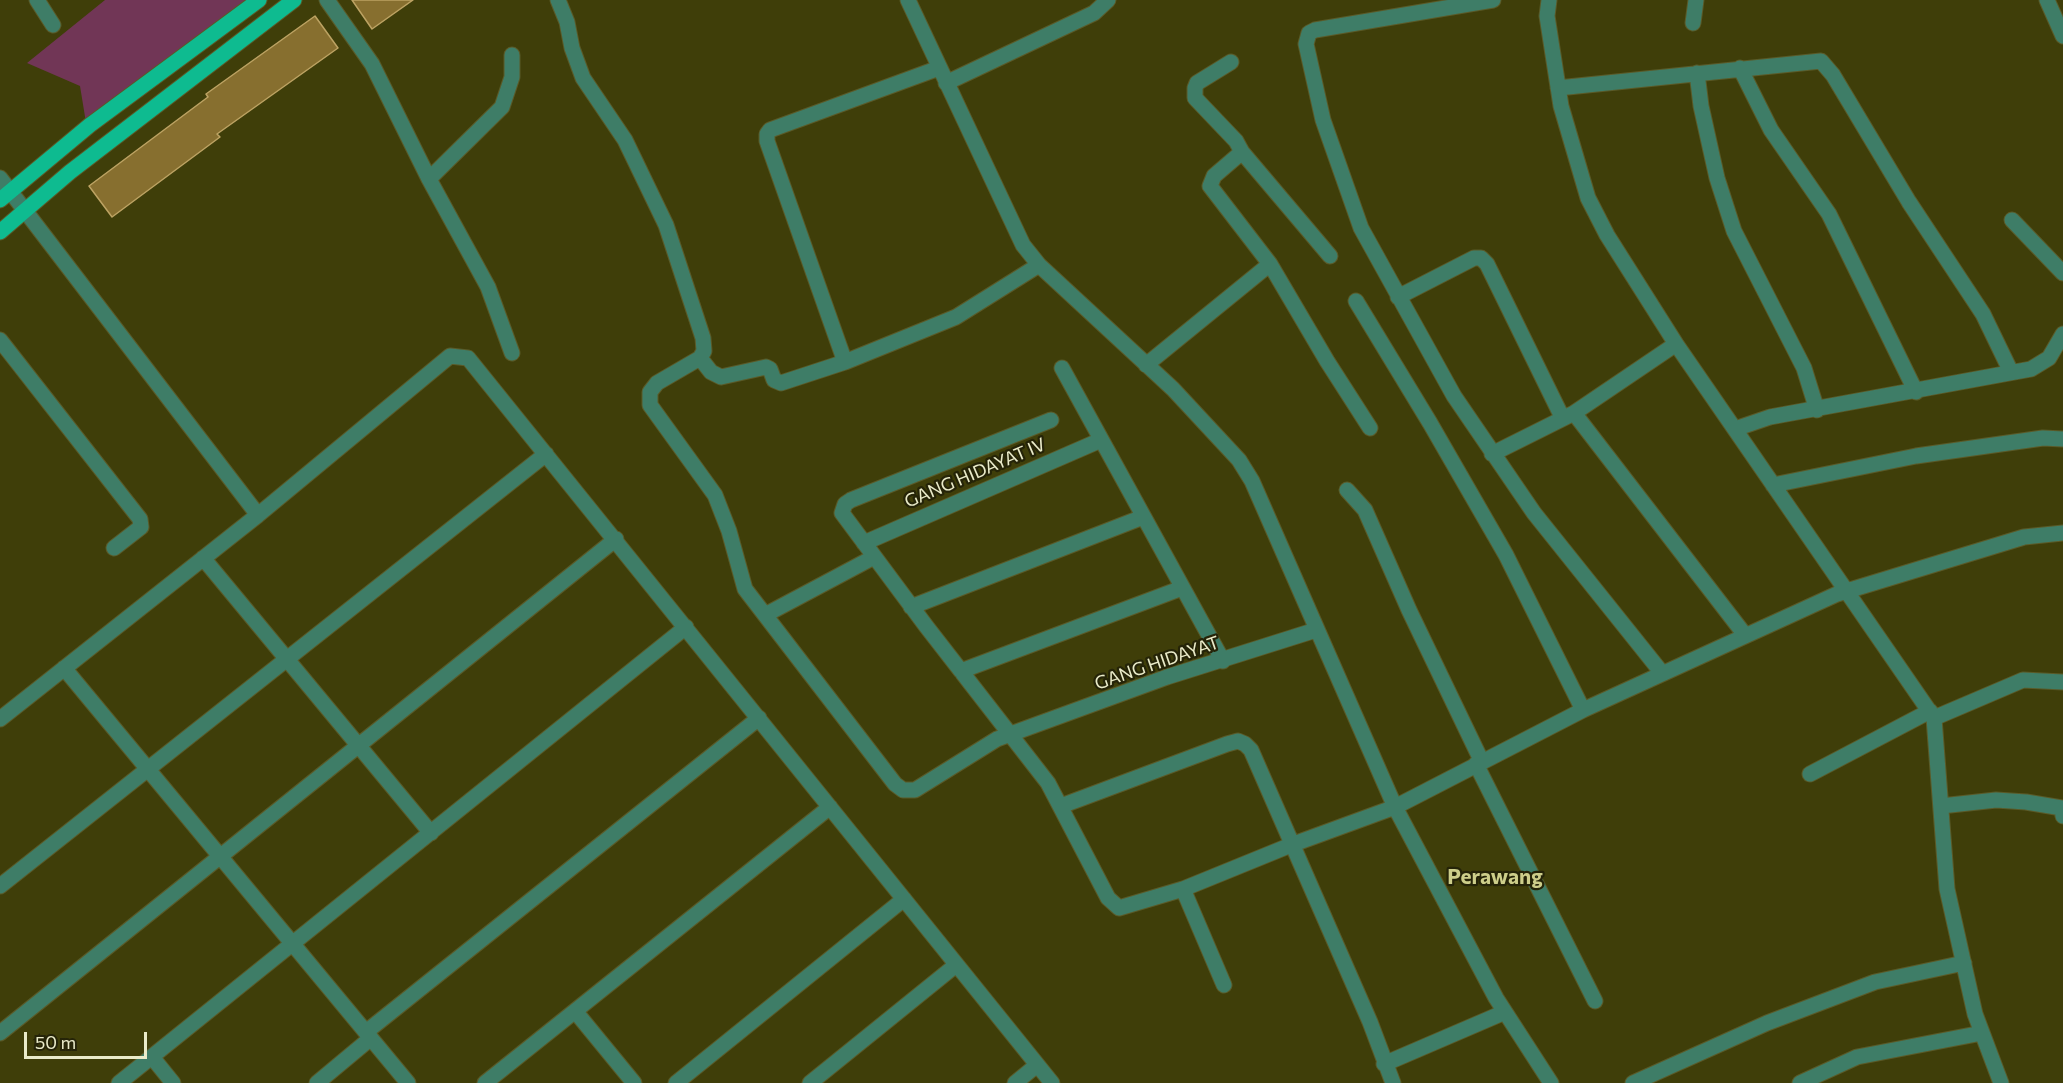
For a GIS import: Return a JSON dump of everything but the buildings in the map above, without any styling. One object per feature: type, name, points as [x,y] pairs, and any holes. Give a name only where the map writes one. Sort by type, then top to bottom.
[{"type":"main road","points":[[6,195],[90,125],[259,0]]},
{"type":"main road","points":[[0,232],[25,209],[294,0]]},
{"type":"street","points":[[37,0],[53,25]]},
{"type":"street","points":[[327,0],[372,64],[429,179],[488,287],[512,353]]},
{"type":"street","points":[[558,0],[567,22],[572,48],[583,78],[625,140],[669,233],[703,338],[704,351],[700,358],[657,383],[648,398],[715,495],[729,531],[745,589],[765,615],[874,557]]},
{"type":"street","points":[[908,0],[1023,245],[1039,265],[1146,364],[1239,460],[1252,481],[1395,807],[1505,1012],[1551,1083]]},
{"type":"street","points":[[946,83],[1094,13],[1108,0]]},
{"type":"street","points":[[1493,0],[1315,30],[1306,37],[1323,120],[1361,228],[1454,396],[1534,513],[1662,673]]},
{"type":"street","points":[[1549,0],[1547,16],[1558,88],[1567,127],[1588,198],[1607,235],[1677,344],[1932,715],[1947,889],[1982,1033],[2001,1083]]},
{"type":"street","points":[[1693,23],[1696,0]]},
{"type":"street","points":[[2047,0],[2063,36]]},
{"type":"street","points":[[429,179],[502,107],[512,77],[512,55]]},
{"type":"street","points":[[1558,88],[1812,60],[1821,61],[1828,67],[1909,202],[1983,314],[2011,372]]},
{"type":"street","points":[[1231,62],[1197,83],[1195,98],[1236,141],[1242,152],[1330,256]]},
{"type":"street","points":[[845,362],[767,141],[767,134],[770,130],[939,68]]},
{"type":"street","points":[[1740,68],[1771,130],[1829,214],[1916,392]]},
{"type":"street","points":[[1697,73],[1701,106],[1717,178],[1734,231],[1804,368],[1817,410]]},
{"type":"street","points":[[1242,152],[1214,176],[1210,186],[1270,264],[1327,361],[1370,428]]},
{"type":"street","points":[[0,178],[6,195],[25,209],[258,515]]},
{"type":"street","points":[[2012,220],[2063,273]]},
{"type":"street","points":[[1398,297],[1474,258],[1481,258],[1487,264],[1568,415],[1745,635]]},
{"type":"street","points":[[1146,364],[1270,264]]},
{"type":"street","points":[[700,358],[711,372],[721,377],[766,367],[770,369],[774,380],[781,383],[845,362],[956,317],[1039,265]]},
{"type":"street","points":[[1356,301],[1506,555],[1583,710]]},
{"type":"street","points":[[1735,429],[1770,417],[1916,392],[2040,366],[2049,358],[2063,334]]},
{"type":"street","points":[[0,340],[140,519],[141,527],[114,548]]},
{"type":"street","points":[[1492,454],[1568,415],[1677,344]]},
{"type":"street","points":[[0,719],[258,515],[454,354],[468,358],[1052,1083]]},
{"type":"street","points":[[1062,368],[1223,661]]},
{"type":"street","points":[[1051,420],[845,504],[843,515],[911,607],[1048,783],[1108,898],[1117,907],[1183,889],[1291,844],[1395,807],[1583,710],[1745,635],[1846,592],[2024,537],[2063,533]]},
{"type":"street","points":[[1773,485],[1916,456],[2043,438],[2063,439]]},
{"type":"street","name":"GANG HIDAYAT IV","points":[[864,543],[1101,440]]},
{"type":"street","points":[[0,886],[546,453]]},
{"type":"street","points":[[1347,490],[1365,510],[1479,763],[1596,1001]]},
{"type":"street","points":[[911,607],[1143,517]]},
{"type":"street","points":[[0,1033],[615,539]]},
{"type":"street","points":[[203,558],[431,833]]},
{"type":"street","points":[[961,671],[1182,588]]},
{"type":"street","name":"GANG HIDAYAT","points":[[765,615],[895,784],[903,790],[915,790],[997,739],[1167,677],[1316,630]]},
{"type":"street","points":[[119,1083],[686,627]]},
{"type":"street","points":[[64,668],[408,1083]]},
{"type":"street","points":[[1810,774],[1932,715],[2023,680],[2063,682]]},
{"type":"street","points":[[317,1083],[368,1035],[759,718]]},
{"type":"street","points":[[1061,806],[1238,741],[1251,750],[1382,1050],[1384,1064],[1393,1083]]},
{"type":"street","points":[[1941,806],[1996,800],[2063,810]]},
{"type":"street","points":[[485,1083],[830,807]]},
{"type":"street","points":[[1183,889],[1224,985]]},
{"type":"street","points":[[676,1083],[904,900]]},
{"type":"street","points":[[1633,1083],[1767,1023],[1875,982],[1964,963]]},
{"type":"street","points":[[810,1083],[956,965]]},
{"type":"street","points":[[575,1011],[634,1083]]},
{"type":"street","points":[[1384,1064],[1505,1012]]},
{"type":"street","points":[[1800,1083],[1857,1057],[1982,1033]]},
{"type":"street","points":[[152,1057],[173,1083]]},
{"type":"street","points":[[1016,1083],[1038,1065]]},
{"type":"shaded area","points":[[105,0],[265,0],[88,135],[80,86],[27,63]]},
{"type":"district","name":"Perawang","points":[[1495,877]]}]
